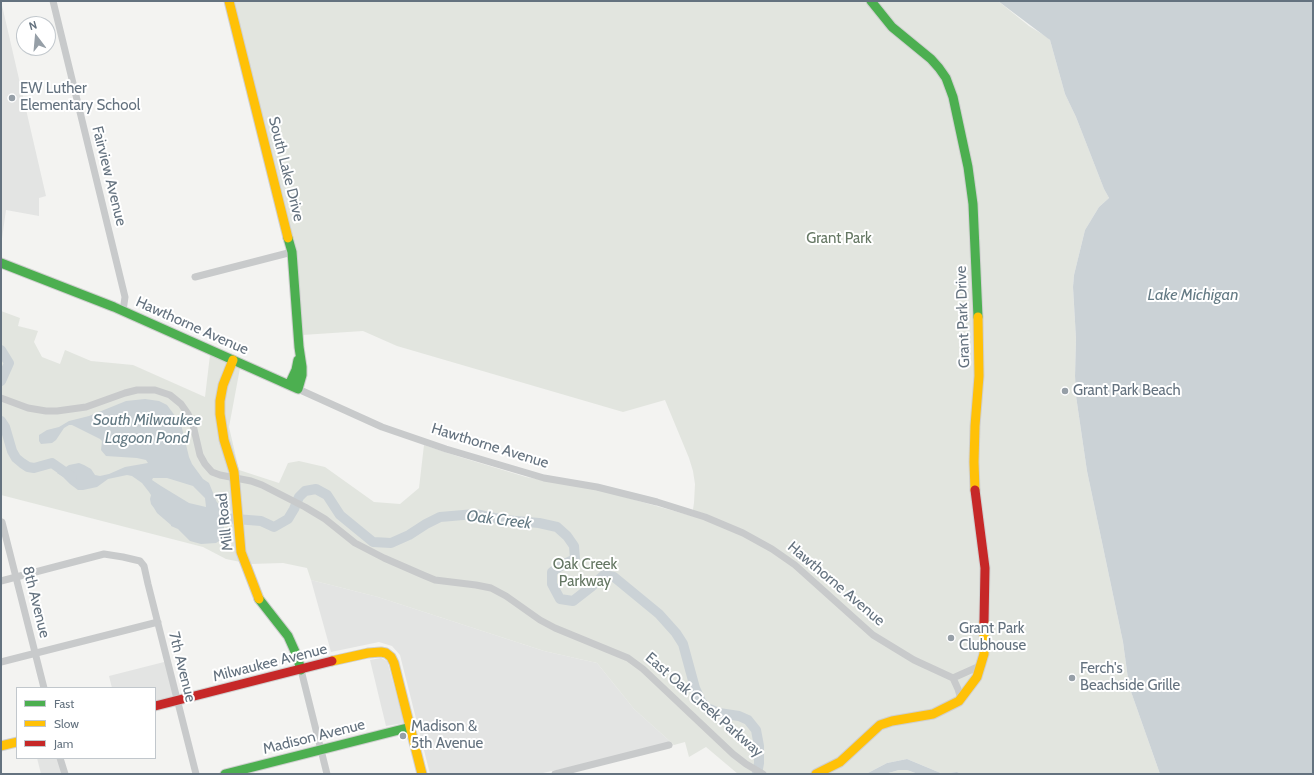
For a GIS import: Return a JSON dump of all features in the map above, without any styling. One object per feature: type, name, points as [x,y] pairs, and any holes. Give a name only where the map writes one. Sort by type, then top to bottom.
[{"type":"street","name":"Fairview Avenue","points":[[53,1],[125,297],[123,311]]},
{"type":"street","name":"South Lake Drive","points":[[229,1],[292,252],[302,371],[300,383],[293,387]]},
{"type":"street","name":"Grant Park Drive","points":[[871,1],[892,27],[931,59],[946,78],[953,97],[968,167],[973,204],[979,344],[979,376],[974,462],[975,492],[985,568],[985,641],[982,665]]},
{"type":"street","points":[[195,278],[292,252]]},
{"type":"street","name":"Hawthorne Avenue","points":[[1,263],[123,311],[382,427],[446,449],[544,478],[597,487],[651,501],[705,517],[732,527],[772,549],[795,565],[873,635],[914,660],[953,678]]},
{"type":"street","name":"Mill Road","points":[[233,360],[223,385],[220,401],[220,414],[224,440],[235,478],[241,552],[254,589],[263,604],[288,636],[297,656],[300,670]]},
{"type":"street","points":[[2,398],[28,408],[58,411],[86,408],[137,390],[149,389],[162,392],[175,399],[188,414],[193,425],[200,456],[209,469],[220,476],[235,478]]},
{"type":"street","name":"East Oak Creek Parkway","points":[[235,478],[256,483],[305,507],[325,519],[355,543],[384,558],[429,578],[491,588],[555,628],[628,658],[643,669],[716,738],[749,766],[763,774]]},
{"type":"street","name":"8th Avenue","points":[[2,522],[44,687]]},
{"type":"street","name":"7th Avenue","points":[[16,577],[104,554],[132,558],[140,561],[144,566],[196,774]]},
{"type":"street","points":[[1,581],[16,577]]},
{"type":"street","points":[[1,662],[158,622]]},
{"type":"street","name":"Milwaukee Avenue","points":[[156,706],[374,652],[386,653],[392,657],[411,726]]},
{"type":"street","points":[[961,699],[953,678],[982,665]]},
{"type":"street","points":[[816,774],[840,762],[880,726],[892,720],[940,712],[961,699],[977,677],[982,665]]},
{"type":"street","points":[[300,670],[327,774]]},
{"type":"street","points":[[411,726],[422,774]]},
{"type":"street","name":"Madison Avenue","points":[[225,774],[411,726]]},
{"type":"street","points":[[1,746],[16,742]]},
{"type":"street","points":[[555,774],[669,745]]},
{"type":"street","points":[[60,759],[65,774]]},
{"type":"shaded area","name":"EW Luther Elementary School","points":[[1,1],[46,196],[39,198],[39,216],[6,210],[1,246]]},
{"type":"shaded area","points":[[311,580],[378,597],[544,651],[597,663],[634,709],[674,745],[538,774],[430,774],[400,655],[392,646],[379,642],[331,652]]},
{"type":"shaded area","points":[[381,658],[387,661],[404,723],[386,726],[370,660]]},
{"type":"shaded area","points":[[168,661],[177,700],[156,706],[156,687],[112,687],[109,676]]},
{"type":"shaded area","points":[[37,759],[60,759],[64,772],[57,774],[41,774]]},
{"type":"green space","name":"Grant Park","points":[[233,1],[998,1],[1029,26],[1047,37],[1050,40],[1065,94],[1109,198],[1099,207],[1085,230],[1074,275],[1076,396],[1087,471],[1123,642],[1129,686],[1160,774],[961,774],[957,772],[943,774],[907,759],[887,763],[866,774],[738,774],[706,747],[689,757],[685,742],[674,745],[634,709],[597,663],[544,651],[378,597],[311,580],[307,568],[283,563],[250,564],[226,559],[203,547],[1,495],[1,311],[20,318],[18,326],[38,331],[34,342],[42,357],[60,364],[65,350],[91,361],[133,365],[205,397],[210,355],[240,368],[229,427],[239,470],[279,483],[288,463],[299,461],[325,467],[374,502],[400,504],[419,488],[424,445],[526,477],[603,491],[692,516],[695,484],[693,471],[665,400],[623,412],[397,346],[363,331],[302,335],[295,249]]},
{"type":"green space","points":[[899,770],[907,770],[918,774],[885,774]]},
{"type":"water","name":"Lake Michigan","points":[[998,1],[1313,1],[1313,774],[1160,774],[1129,686],[1123,642],[1087,471],[1076,396],[1074,275],[1085,230],[1099,207],[1109,198],[1065,94],[1050,40]]},
{"type":"water","name":"South Milwaukee Lagoon Pond","points":[[145,399],[159,401],[167,405],[181,424],[192,464],[203,479],[209,483],[218,505],[223,510],[224,528],[222,539],[216,543],[201,544],[190,541],[178,529],[171,526],[157,513],[151,504],[151,495],[142,483],[132,476],[127,475],[108,479],[97,487],[78,490],[57,473],[69,465],[79,463],[91,469],[95,475],[100,476],[125,467],[148,463],[146,460],[137,458],[106,456],[101,450],[102,441],[100,439],[72,425],[64,428],[56,440],[52,443],[41,444],[39,441],[39,435],[47,430],[59,427],[69,421],[89,416],[126,401]],"holes":[[[153,478],[167,478],[193,486],[205,498],[206,507],[189,503],[152,480]]]},
{"type":"water","points":[[907,759],[943,774],[918,774],[907,770],[899,770],[885,774],[866,774],[887,763]]},
{"type":"water","points":[[957,772],[961,774],[943,774]]},
{"type":"waterway","name":"Oak Creek","points":[[1,350],[9,363],[1,381]]},
{"type":"waterway","name":"Oak Creek","points":[[1,421],[5,427],[12,451],[16,458],[22,463],[28,467],[34,468],[52,463],[72,477]]},
{"type":"waterway","name":"Oak Creek","points":[[215,507],[223,518],[261,521],[274,527],[288,519],[299,497],[305,491],[316,489],[327,495],[340,515],[373,542],[391,543],[409,535],[440,517],[475,514],[504,520],[539,523],[557,527],[567,536],[574,546],[575,559],[552,572],[552,584],[560,599],[573,601],[604,575],[614,577],[659,614],[676,633],[683,644],[695,688],[705,707],[719,713],[739,716],[748,720],[756,730],[759,746],[759,763],[757,774]]},
{"type":"traffic: fast","points":[[871,1],[892,27],[931,59],[939,68],[946,78],[953,97],[968,167],[973,204],[978,317]]},
{"type":"traffic: fast","points":[[1,263],[114,307],[298,389],[302,375],[302,367],[299,347],[292,252],[288,238]]},
{"type":"traffic: fast","points":[[289,385],[296,370],[298,360]]},
{"type":"traffic: fast","points":[[259,599],[288,636],[297,656],[301,670]]},
{"type":"traffic: fast","points":[[225,774],[411,727]]},
{"type":"traffic: slow","points":[[229,1],[288,238]]},
{"type":"traffic: slow","points":[[975,490],[975,426],[979,376],[978,317]]},
{"type":"traffic: slow","points":[[233,360],[223,385],[220,401],[220,414],[224,440],[234,472],[241,552],[259,599]]},
{"type":"traffic: slow","points":[[816,774],[840,762],[880,725],[892,721],[933,714],[959,701],[977,677],[984,654],[984,622]]},
{"type":"traffic: slow","points":[[332,661],[368,653],[381,652],[386,653],[391,657],[394,663],[422,774]]},
{"type":"traffic: slow","points":[[1,746],[16,742]]},
{"type":"traffic: jam","points":[[975,490],[985,568],[984,622]]},
{"type":"traffic: jam","points":[[156,706],[332,661]]},
{"type":"place","name":"EW Luther Elementary School","points":[[12,98]]},
{"type":"place","name":"Grant Park Beach","points":[[1065,391]]},
{"type":"place","name":"Grant Park Clubhouse","points":[[951,638]]},
{"type":"place","name":"Ferch's Beachside Grille","points":[[1072,678]]},
{"type":"place","name":"Madison & 5th Avenue","points":[[403,736]]},
{"type":"park label","name":"Oak Creek Parkway","points":[[585,574]]}]
